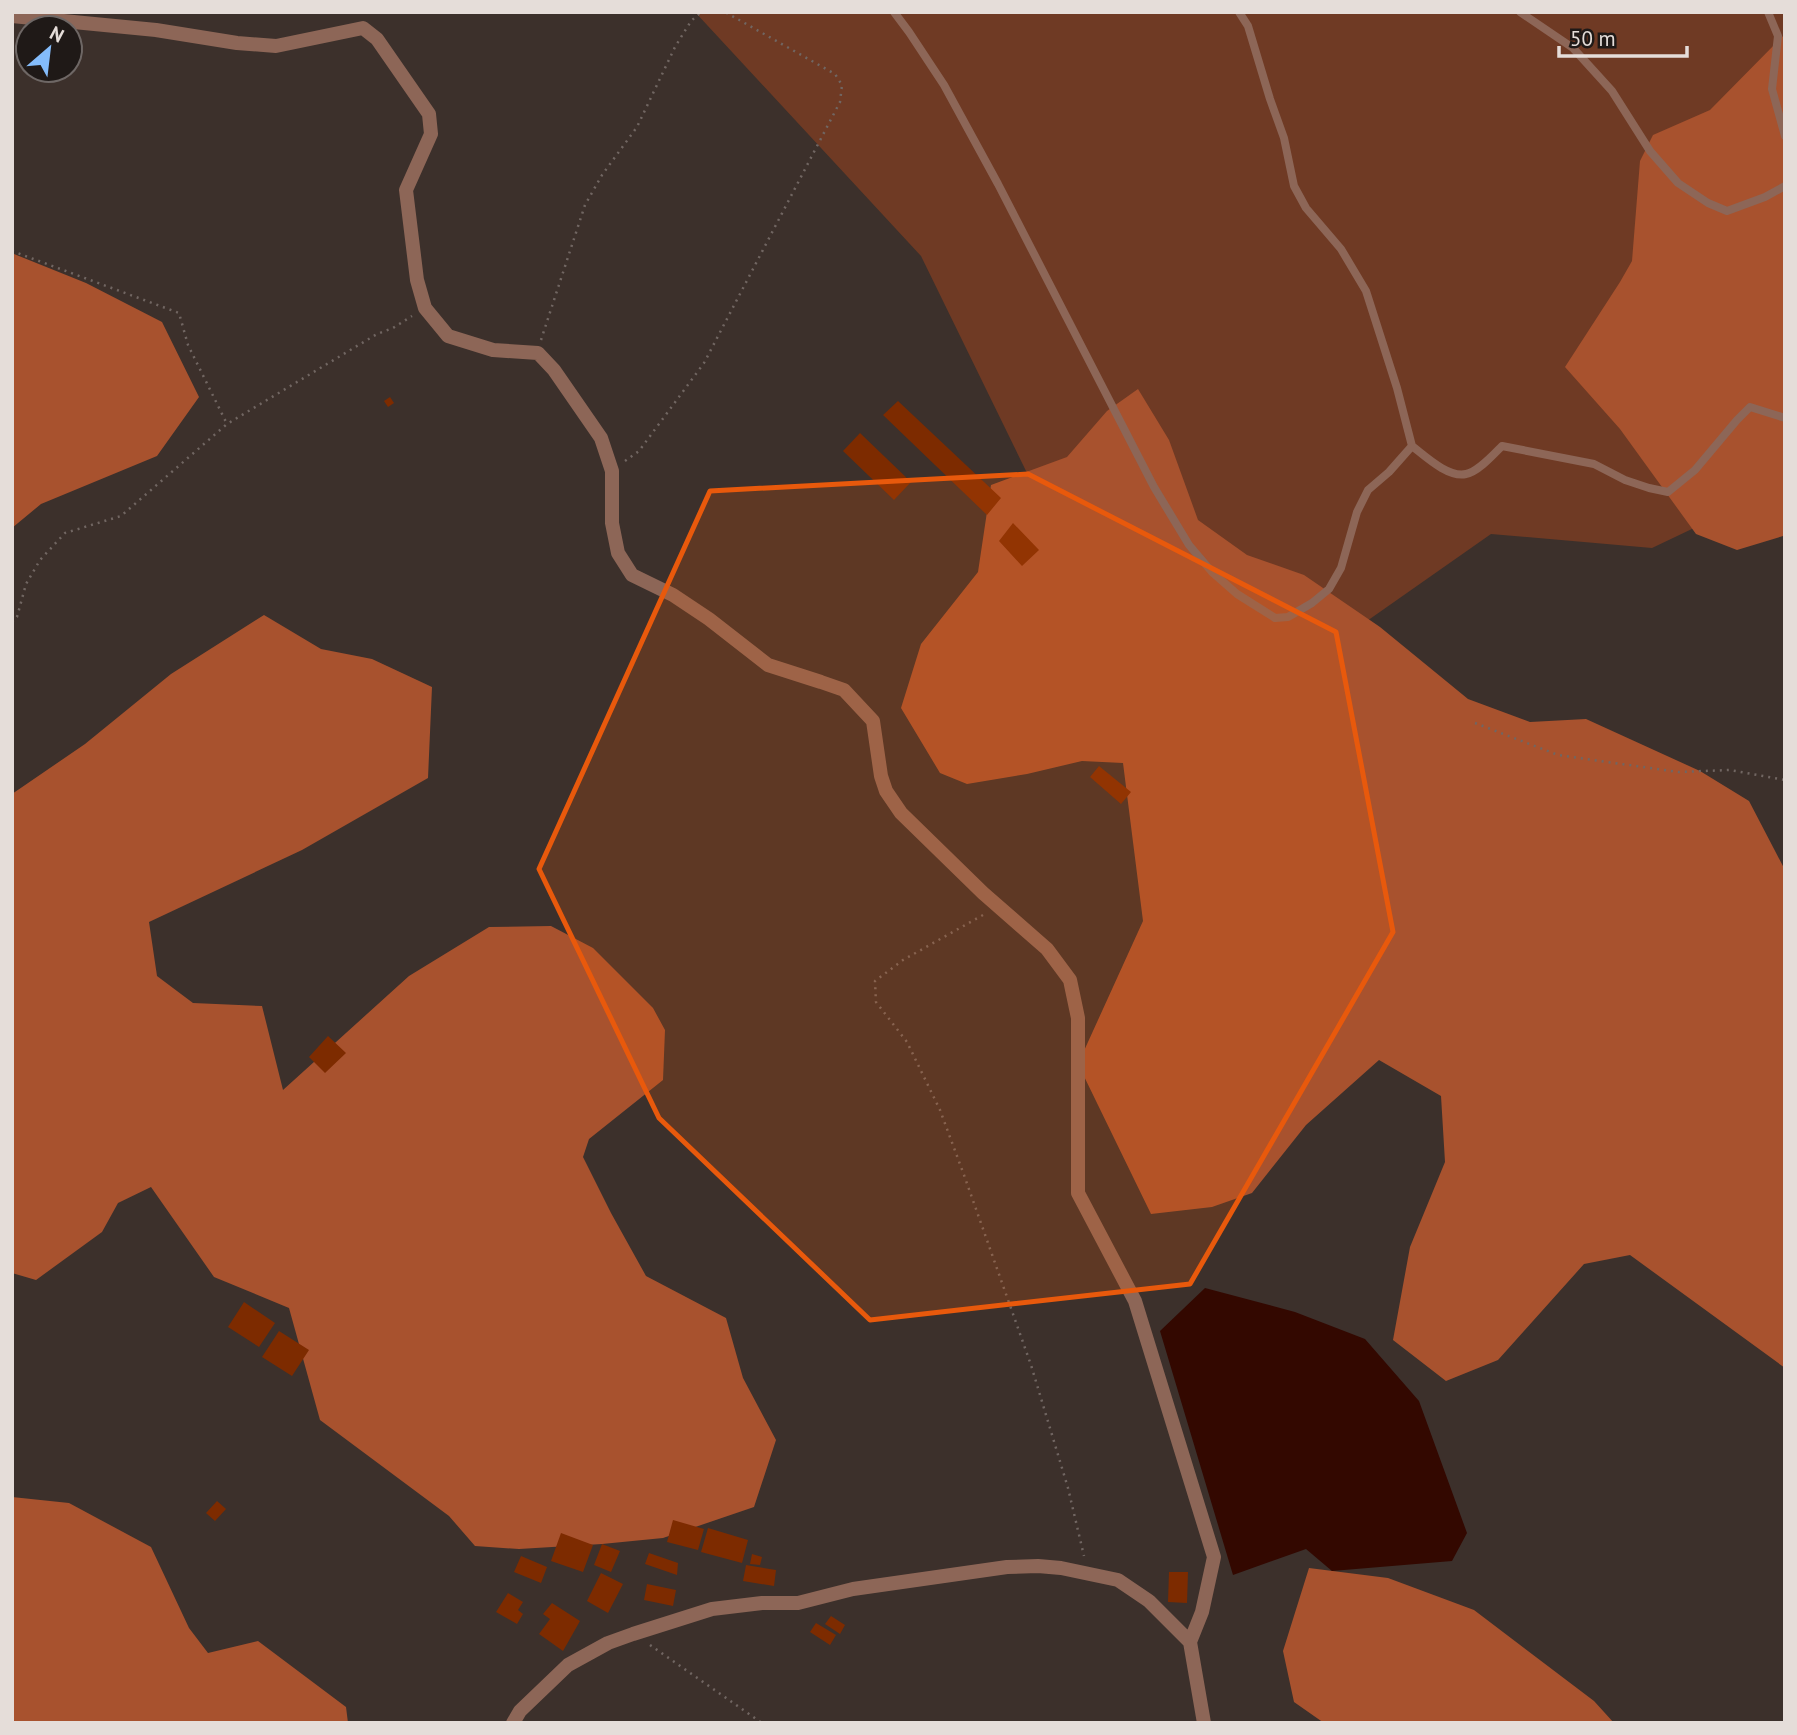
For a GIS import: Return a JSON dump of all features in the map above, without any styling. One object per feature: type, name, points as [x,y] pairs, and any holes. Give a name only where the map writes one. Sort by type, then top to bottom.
[{"type":"street","points":[[12,16],[156,30],[237,43],[276,46],[363,28],[377,38],[429,114],[431,134],[406,190],[417,280],[425,308],[448,336],[493,350],[538,353],[554,370],[600,438],[612,471],[611,523],[618,553],[632,575],[673,594],[768,666],[844,690],[873,721],[881,776],[886,791],[901,813],[982,893],[1047,949],[1070,980],[1078,1018],[1078,1193],[1135,1301],[1214,1557],[1202,1612],[1190,1642],[1203,1723]]},
{"type":"street","points":[[513,1723],[520,1711],[568,1665],[608,1643],[712,1609],[762,1603],[798,1603],[853,1589],[1007,1567],[1061,1568],[1118,1580],[1149,1601],[1190,1642]]},
{"type":"lane","points":[[894,12],[944,85],[1154,487],[1189,545],[1212,572],[1237,594],[1275,618],[1288,617],[1329,589],[1341,568],[1357,512],[1368,490],[1389,472],[1412,446]]},
{"type":"lane","points":[[1239,12],[1248,26],[1284,138],[1294,186],[1306,208],[1341,249],[1366,291],[1412,446],[1444,471],[1466,474],[1482,465],[1502,446],[1594,464],[1625,480],[1668,492],[1695,470],[1750,407],[1785,418]]},
{"type":"lane","points":[[1520,12],[1573,48],[1612,91],[1650,151],[1678,183],[1708,203],[1727,211],[1765,197],[1785,186]]},
{"type":"lane","points":[[1768,12],[1777,36],[1772,89],[1785,136]]},
{"type":"path","points":[[538,353],[542,330],[585,205],[602,175],[636,127],[675,47],[691,21],[701,12]]},
{"type":"path","points":[[612,471],[639,452],[704,363],[840,102],[842,85],[835,74],[725,12]]},
{"type":"path","points":[[12,251],[179,313],[188,345],[227,424]]},
{"type":"path","points":[[12,621],[17,617],[26,584],[40,560],[65,533],[121,516],[227,424],[425,308]]},
{"type":"path","points":[[1475,723],[1558,755],[1678,772],[1730,770],[1785,780]]},
{"type":"path","points":[[999,906],[902,960],[875,981],[876,1002],[906,1042],[940,1110],[1031,1365],[1068,1488],[1088,1573]]},
{"type":"path","points":[[633,1634],[762,1723]]},
{"type":"highlighted area","points":[[1028,474],[1336,632],[1393,932],[1190,1284],[870,1320],[659,1118],[539,869],[710,491]]},
{"type":"shaded area","points":[[695,12],[1785,12],[1785,490],[1778,488],[1652,548],[1491,534],[1253,701],[1091,604],[921,256]]},
{"type":"shaded area","points":[[1785,34],[1785,534],[1737,550],[1696,534],[1620,429],[1565,367],[1632,261],[1640,161],[1653,135],[1710,110]]},
{"type":"shaded area","points":[[12,255],[86,283],[162,322],[199,397],[157,456],[41,504],[12,528]]},
{"type":"shaded area","points":[[1138,389],[1169,440],[1198,520],[1247,555],[1304,575],[1380,627],[1468,699],[1530,722],[1586,719],[1700,771],[1749,801],[1785,870],[1785,1368],[1630,1255],[1584,1264],[1498,1360],[1446,1381],[1393,1340],[1410,1247],[1445,1162],[1441,1096],[1379,1060],[1306,1125],[1252,1193],[1212,1207],[1151,1214],[1078,1064],[1143,921],[1123,763],[1082,761],[967,784],[940,773],[901,708],[921,644],[978,572],[991,485],[1067,457],[1107,411]]},
{"type":"shaded area","points":[[264,615],[321,649],[372,659],[432,687],[428,778],[302,850],[149,922],[157,976],[193,1003],[262,1006],[283,1090],[409,976],[489,927],[551,926],[593,948],[653,1008],[665,1030],[663,1080],[589,1139],[583,1157],[646,1276],[726,1318],[743,1378],[776,1440],[754,1507],[663,1538],[519,1549],[475,1546],[449,1516],[320,1420],[289,1308],[214,1277],[151,1187],[118,1203],[102,1232],[36,1280],[12,1273],[12,794],[85,744],[171,674]]},
{"type":"shaded area","points":[[1205,1288],[1295,1312],[1365,1339],[1419,1401],[1467,1533],[1452,1561],[1332,1571],[1306,1549],[1233,1575],[1160,1331]]},
{"type":"shaded area","points":[[12,1497],[69,1503],[151,1547],[189,1628],[208,1653],[258,1641],[346,1707],[348,1723],[12,1723]]},
{"type":"shaded area","points":[[1309,1568],[1388,1578],[1474,1610],[1594,1701],[1614,1723],[1324,1723],[1294,1702],[1283,1651]]},
{"type":"building","points":[[390,397],[394,403],[388,407],[384,401]]},
{"type":"building","points":[[898,401],[1001,498],[987,515],[883,415]]},
{"type":"building","points":[[860,433],[911,482],[894,500],[843,451]]},
{"type":"building","points":[[1013,523],[1039,550],[1022,566],[999,541]]},
{"type":"building","points":[[1099,766],[1131,792],[1121,804],[1090,777]]},
{"type":"building","points":[[328,1036],[346,1053],[325,1073],[309,1057]]},
{"type":"building","points":[[244,1302],[275,1323],[259,1347],[228,1327]]},
{"type":"building","points":[[279,1331],[309,1350],[292,1376],[262,1357]]},
{"type":"building","points":[[217,1501],[226,1509],[215,1521],[206,1513]]},
{"type":"building","points":[[673,1520],[704,1529],[698,1550],[667,1542]]},
{"type":"building","points":[[708,1528],[748,1540],[742,1563],[701,1552]]},
{"type":"building","points":[[561,1533],[593,1545],[583,1572],[551,1561]]},
{"type":"building","points":[[602,1544],[620,1551],[611,1572],[594,1565]]},
{"type":"building","points":[[649,1553],[678,1563],[677,1575],[645,1564]]},
{"type":"building","points":[[752,1554],[762,1557],[760,1565],[750,1564]]},
{"type":"building","points":[[521,1556],[547,1567],[541,1583],[514,1572]]},
{"type":"building","points":[[746,1565],[776,1570],[774,1586],[743,1581]]},
{"type":"building","points":[[1169,1572],[1188,1572],[1187,1603],[1168,1602]]},
{"type":"building","points":[[601,1573],[623,1584],[608,1613],[587,1601]]},
{"type":"building","points":[[647,1584],[676,1590],[673,1606],[644,1600]]},
{"type":"building","points":[[508,1593],[523,1602],[518,1610],[523,1614],[517,1624],[496,1612]]},
{"type":"building","points":[[552,1603],[580,1621],[563,1651],[539,1634],[550,1619],[543,1614]]},
{"type":"building","points":[[831,1616],[845,1625],[840,1634],[825,1624]]},
{"type":"building","points":[[816,1623],[836,1635],[830,1645],[810,1632]]}]
